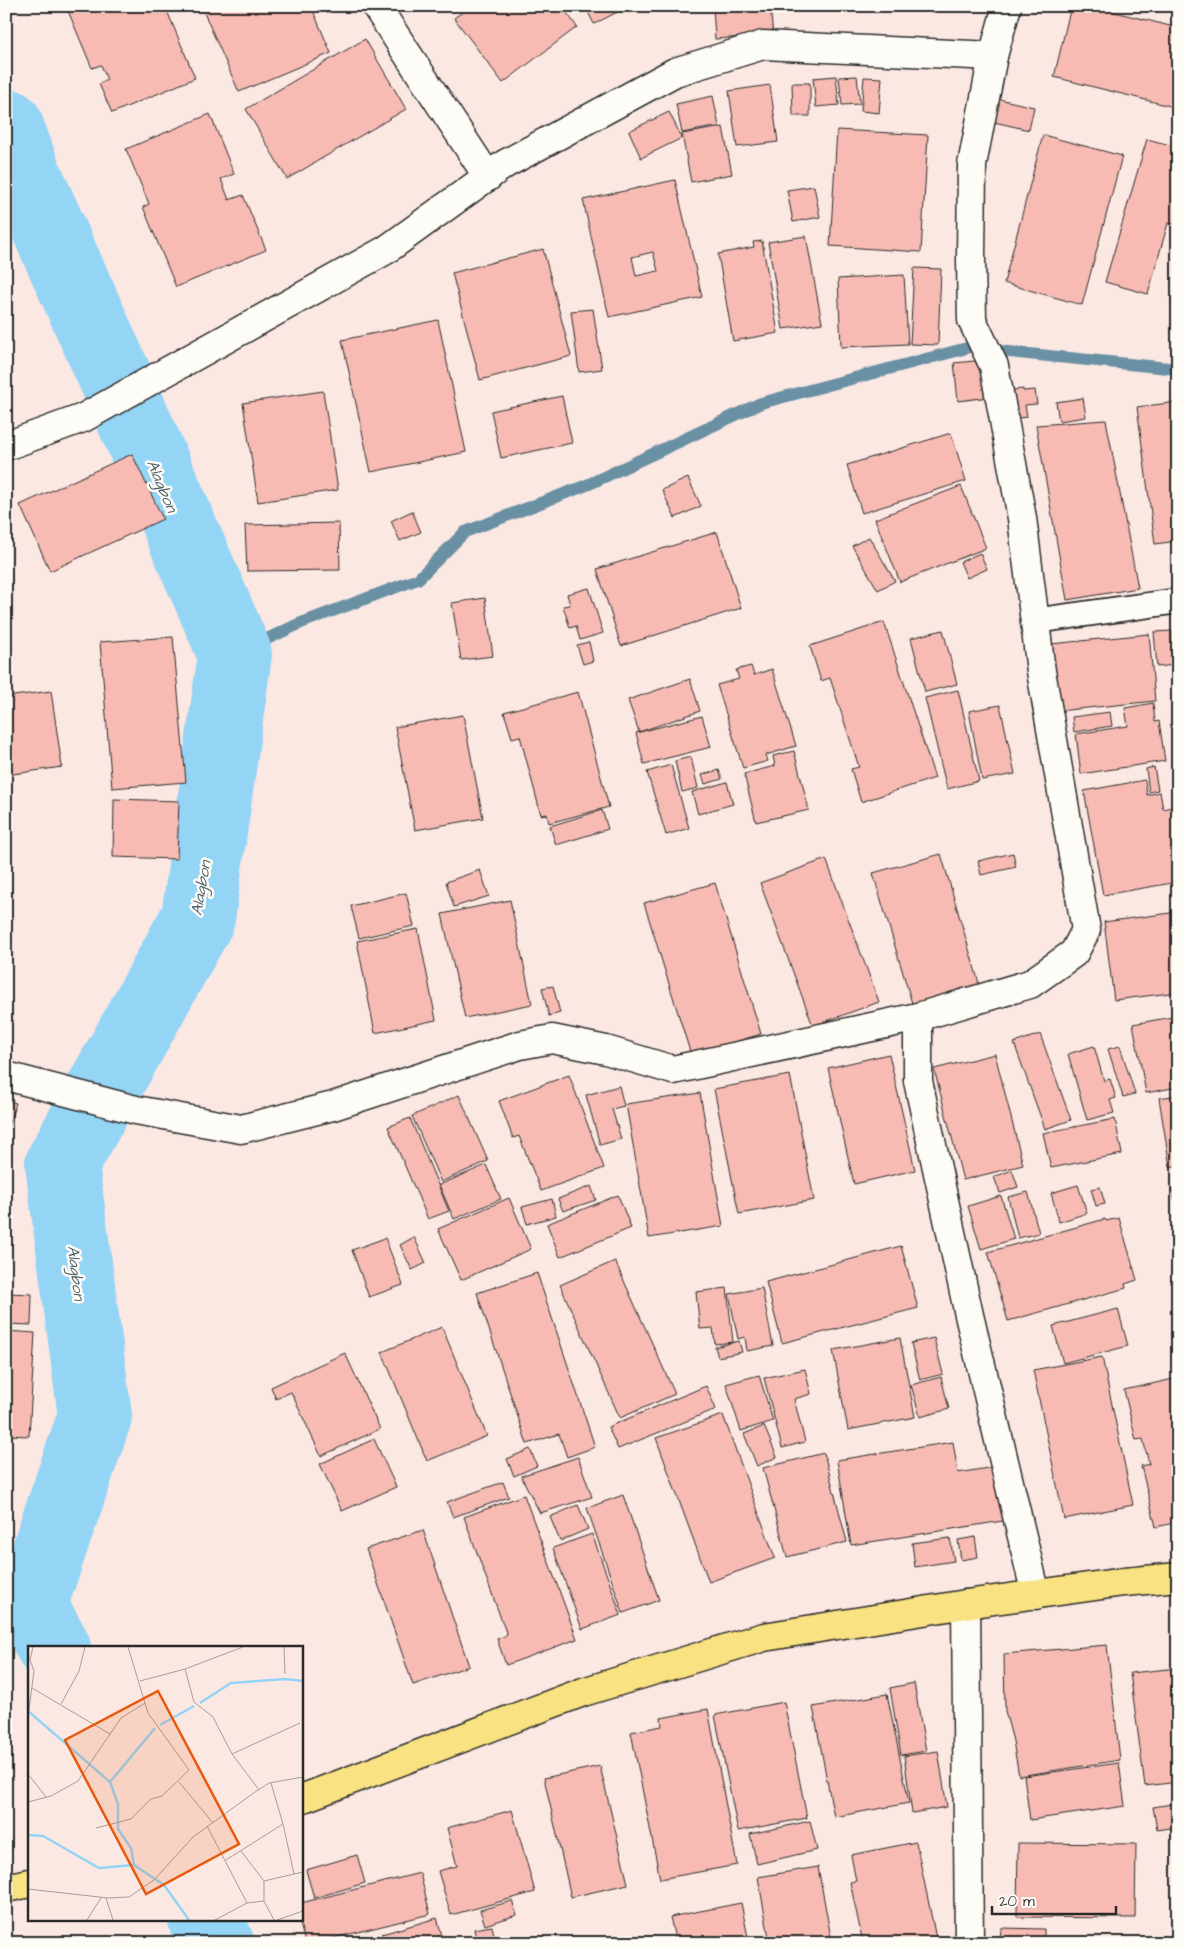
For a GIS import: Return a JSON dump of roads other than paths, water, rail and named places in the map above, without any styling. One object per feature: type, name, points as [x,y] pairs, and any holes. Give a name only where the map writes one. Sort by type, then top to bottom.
[{"type":"main road","points":[[302,1799],[583,1692],[764,1637],[966,1604],[1124,1582],[1178,1577]]},
{"type":"main road","points":[[6,1888],[28,1883]]},
{"type":"street","points":[[376,6],[488,177]]},
{"type":"street","points":[[6,1076],[136,1110],[241,1129],[333,1106],[520,1045],[552,1039],[606,1050],[674,1070],[918,1017],[1030,984],[1074,953],[1086,930],[1041,671],[1022,518],[994,366],[972,320],[972,165],[993,56],[1007,6]]},
{"type":"street","points":[[6,446],[84,418],[378,254],[505,164],[675,72],[763,45],[993,56]]},
{"type":"street","points":[[918,1017],[918,1081],[969,1314],[1036,1595]]},
{"type":"street","points":[[966,1604],[969,1943]]},
{"type":"lane","points":[[1034,621],[1178,601]]},
{"type":"waterway","name":"Alagbon","points":[[6,125],[23,171],[123,395],[235,654],[198,918],[62,1164],[95,1416],[30,1605],[53,1646]]},
{"type":"waterway","points":[[235,654],[301,623],[418,579],[465,532],[587,485],[761,403],[967,348]]},
{"type":"waterway","points":[[999,351],[1178,369]]},
{"type":"waterway","points":[[6,1596],[30,1605]]},
{"type":"waterway","name":"Alagbon","points":[[206,1922],[217,1943]]}]
